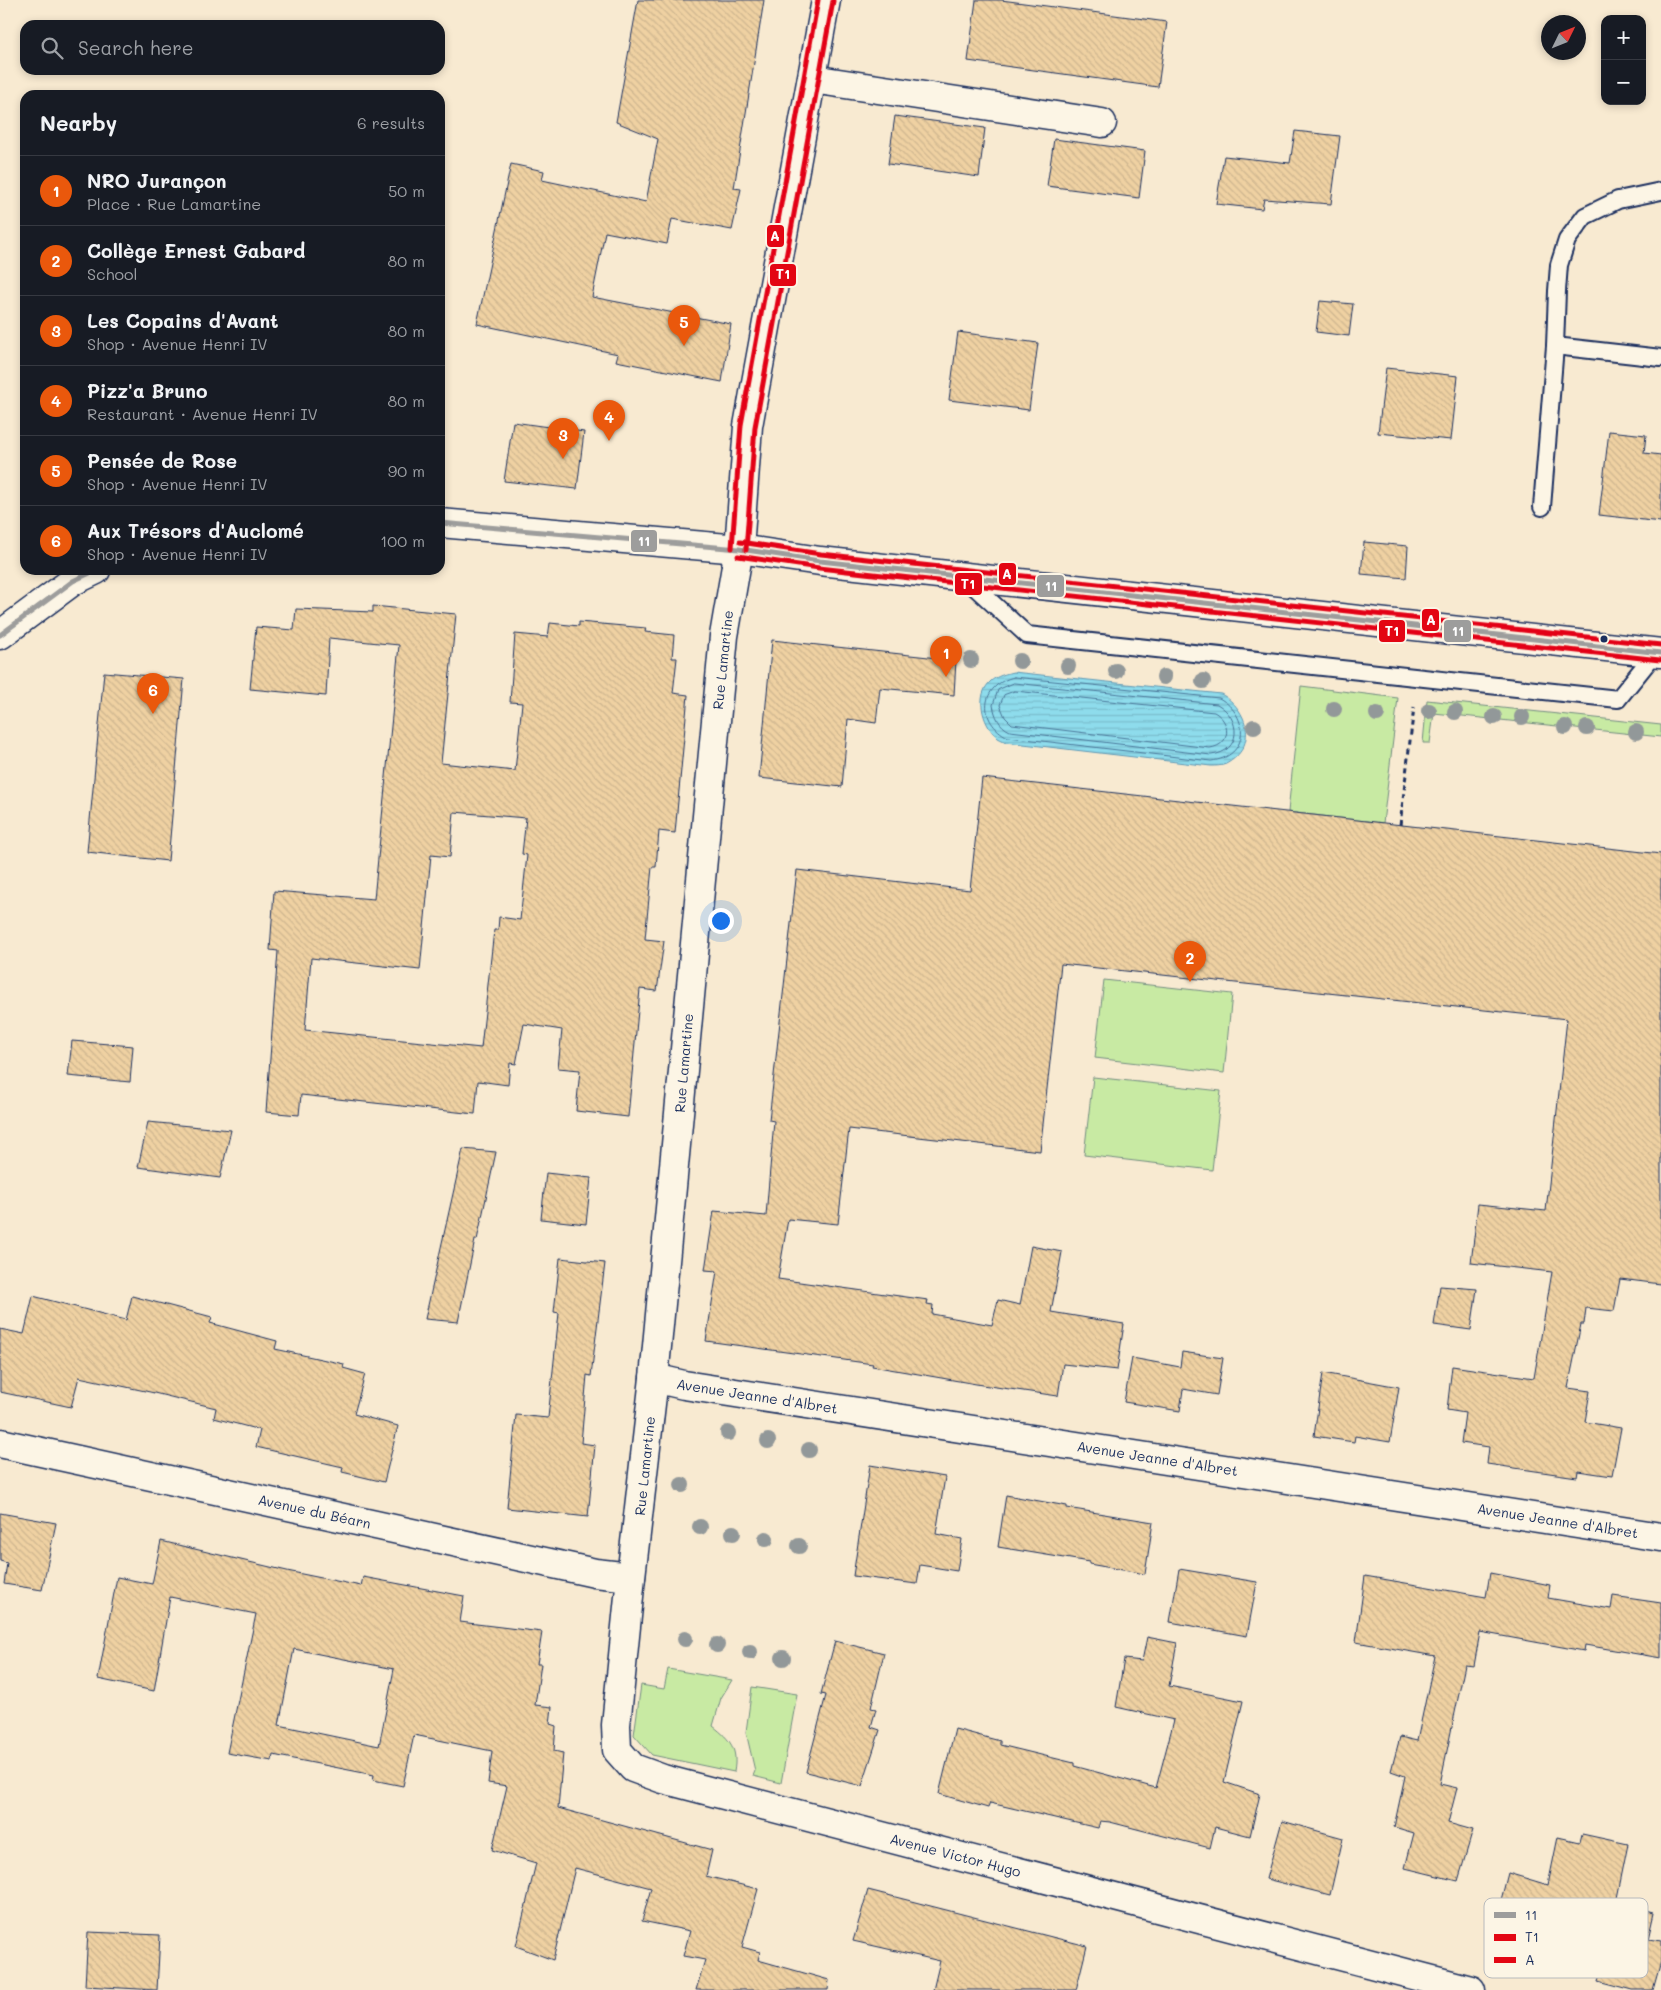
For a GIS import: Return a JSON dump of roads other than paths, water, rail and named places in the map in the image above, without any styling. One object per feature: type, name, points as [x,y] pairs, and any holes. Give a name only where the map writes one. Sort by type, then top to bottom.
[{"type":"street","name":"Rue Lamartine","points":[[631,1577],[654,1378],[724,636],[739,549],[748,426],[826,0]]},
{"type":"street","points":[[812,79],[1102,123]]},
{"type":"street","points":[[445,523],[739,549],[820,561],[1658,653]]},
{"type":"street","points":[[0,634],[73,581],[86,575]]},
{"type":"street","name":"Avenue Jeanne d'Albret","points":[[654,1378],[694,1387],[1661,1537]]},
{"type":"street","name":"Avenue du Béarn","points":[[0,1443],[595,1573],[631,1577]]},
{"type":"street","name":"Avenue Victor Hugo","points":[[631,1577],[616,1725],[617,1750],[633,1768],[663,1779],[1471,1990]]},
{"type":"lane","points":[[1542,507],[1555,346],[1559,265],[1567,240],[1585,216],[1618,200],[1661,191]]},
{"type":"lane","points":[[1555,346],[1661,358]]},
{"type":"lane","points":[[963,577],[1027,635],[1618,699],[1658,653]]},
{"type":"water","points":[[1013,672],[1221,694],[1238,709],[1243,718],[1246,738],[1243,748],[1226,764],[1211,766],[1006,742],[997,737],[987,724],[982,709],[982,701],[986,687],[991,681],[998,676]]},
{"type":"place","name":"Pensée de Rose","points":[[684,346]]},
{"type":"place","name":"Pizz'a Bruno","points":[[609,441]]},
{"type":"place","name":"Les Copains d'Avant","points":[[563,459]]},
{"type":"place","name":"NRO Jurançon","points":[[946,677]]},
{"type":"place","name":"Aux Trésors d'Auclomé","points":[[153,714]]},
{"type":"place","name":"Collège Ernest Gabard","points":[[1190,982]]}]
